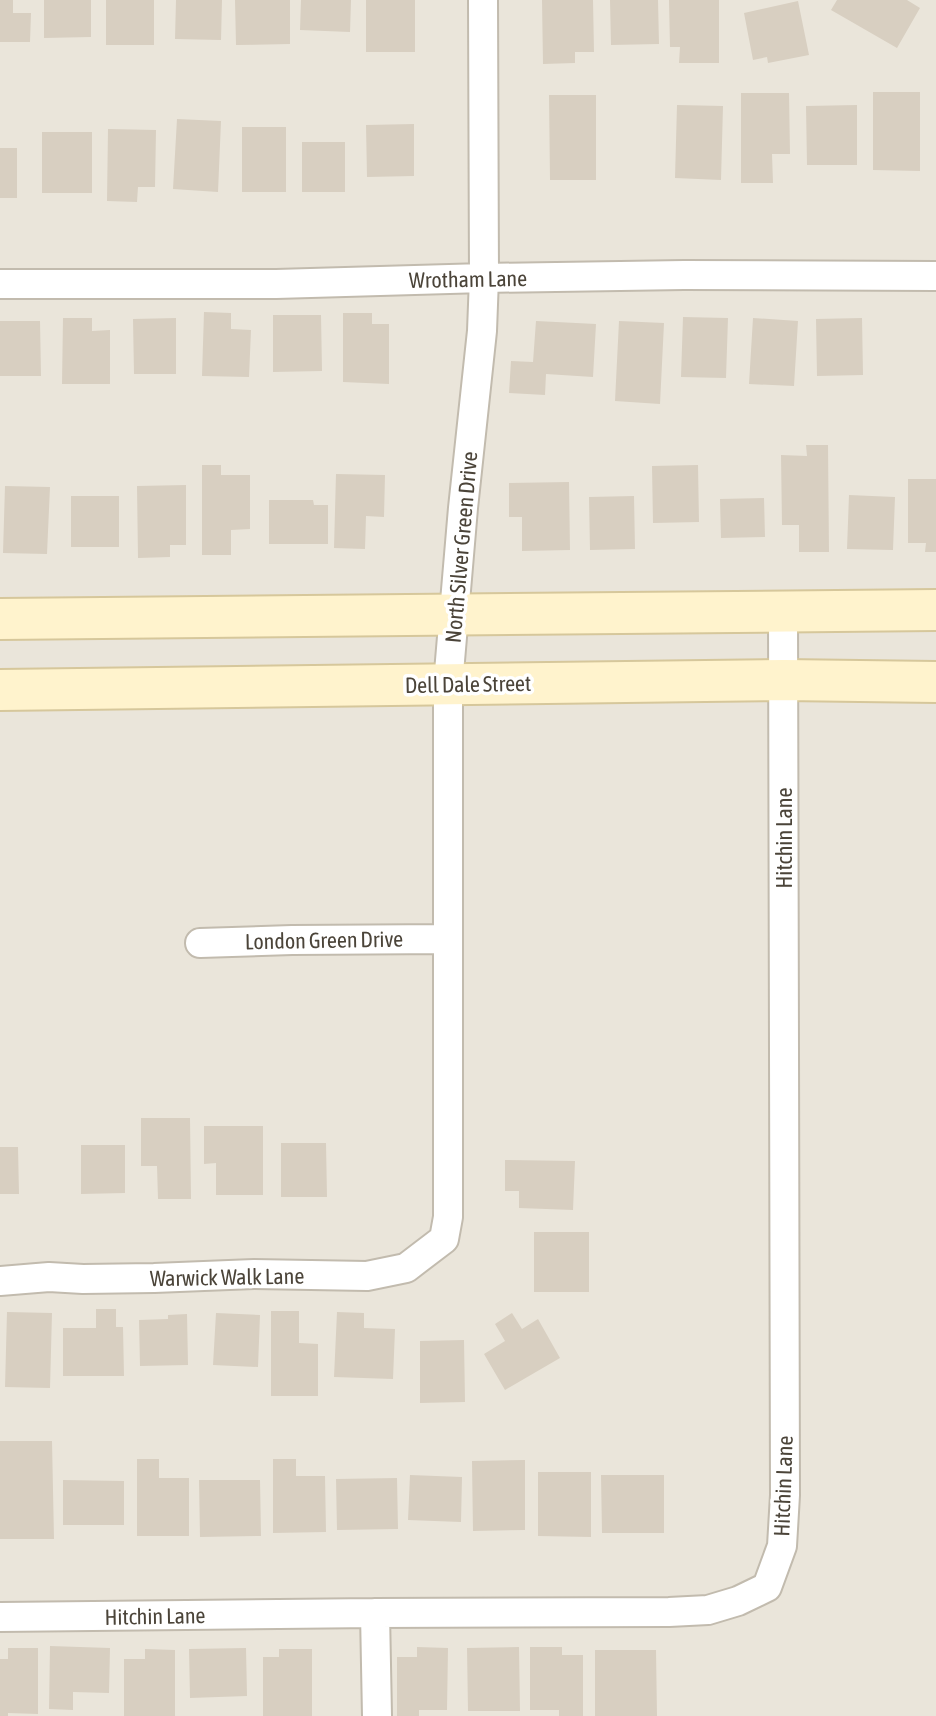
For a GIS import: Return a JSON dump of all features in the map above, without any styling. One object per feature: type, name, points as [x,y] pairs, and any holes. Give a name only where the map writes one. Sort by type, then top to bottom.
[{"type":"main road","points":[[0,619],[936,610]]},
{"type":"main road","name":"Dell Dale Street","points":[[0,690],[784,680],[936,682]]},
{"type":"street","name":"North Silver Green Drive","points":[[444,1239],[448,1217],[448,684],[482,331],[483,0]]},
{"type":"street","name":"Wrotham Lane","points":[[0,284],[276,284],[684,275],[936,276]]},
{"type":"street","name":"Hitchin Lane","points":[[0,1617],[654,1613],[708,1610],[738,1601],[767,1587],[782,1546],[785,1495],[783,611]]},
{"type":"street","name":"London Green Drive","points":[[200,943],[448,939]]},
{"type":"street","name":"Warwick Walk Lane","points":[[0,1281],[49,1277],[97,1279],[254,1274],[367,1276],[406,1268],[444,1239]]},
{"type":"street","points":[[375,1613],[377,1716]]},
{"type":"shaded area","points":[[0,0],[936,0],[936,1716],[0,1716]]},
{"type":"building","points":[[0,0],[13,0],[13,13],[31,13],[30,42],[0,42]]},
{"type":"building","points":[[44,0],[91,0],[91,37],[44,38]]},
{"type":"building","points":[[106,0],[154,0],[154,45],[106,45]]},
{"type":"building","points":[[176,0],[222,0],[221,40],[175,39]]},
{"type":"building","points":[[235,0],[290,0],[290,44],[236,45]]},
{"type":"building","points":[[301,0],[351,0],[350,32],[300,30]]},
{"type":"building","points":[[366,0],[415,0],[415,52],[366,52]]},
{"type":"building","points":[[542,0],[593,0],[594,52],[575,52],[575,63],[543,64]]},
{"type":"building","points":[[610,0],[658,0],[659,44],[611,45]]},
{"type":"building","points":[[669,0],[719,0],[719,63],[679,63],[680,47],[670,47]]},
{"type":"building","points":[[837,0],[907,0],[920,8],[897,48],[831,10]]},
{"type":"building","points":[[798,1],[809,55],[768,63],[767,57],[753,60],[744,13]]},
{"type":"building","points":[[873,92],[920,92],[920,171],[873,170]]},
{"type":"building","points":[[741,93],[789,93],[790,154],[772,154],[773,183],[741,183]]},
{"type":"building","points":[[549,95],[596,95],[596,180],[550,180]]},
{"type":"building","points":[[677,105],[723,106],[721,180],[675,178]]},
{"type":"building","points":[[857,105],[857,165],[807,165],[806,106]]},
{"type":"building","points":[[177,119],[221,121],[218,192],[173,189]]},
{"type":"building","points":[[414,124],[414,176],[367,177],[366,125]]},
{"type":"building","points":[[242,127],[286,127],[286,192],[242,192]]},
{"type":"building","points":[[108,129],[156,130],[155,187],[138,187],[137,202],[107,201]]},
{"type":"building","points":[[42,132],[92,132],[92,193],[42,193]]},
{"type":"building","points":[[302,142],[345,142],[345,192],[302,192]]},
{"type":"building","points":[[0,148],[17,148],[17,198],[0,198]]},
{"type":"building","points":[[204,312],[231,313],[231,329],[251,330],[249,377],[202,376]]},
{"type":"building","points":[[343,313],[372,313],[372,324],[389,324],[389,384],[343,382]]},
{"type":"building","points":[[273,315],[321,315],[322,371],[273,372]]},
{"type":"building","points":[[683,317],[728,318],[726,378],[681,377]]},
{"type":"building","points":[[63,318],[92,318],[92,331],[110,330],[110,384],[62,384]]},
{"type":"building","points":[[176,318],[176,374],[134,374],[133,319]]},
{"type":"building","points":[[753,318],[798,321],[794,386],[749,384]]},
{"type":"building","points":[[862,318],[863,375],[817,376],[816,319]]},
{"type":"building","points":[[0,321],[40,321],[41,376],[0,376]]},
{"type":"building","points":[[536,321],[596,324],[593,377],[546,374],[545,395],[509,393],[511,361],[533,362]]},
{"type":"building","points":[[619,321],[664,323],[660,404],[615,401]]},
{"type":"building","points":[[806,445],[828,445],[829,552],[799,552],[799,525],[782,525],[781,455],[807,456]]},
{"type":"building","points":[[202,465],[221,465],[221,475],[250,475],[250,529],[231,530],[231,555],[202,555]]},
{"type":"building","points":[[698,465],[699,522],[653,523],[652,466]]},
{"type":"building","points":[[336,474],[385,475],[384,517],[366,516],[365,549],[334,548]]},
{"type":"building","points":[[908,479],[936,479],[936,552],[925,552],[926,543],[908,543]]},
{"type":"building","points":[[569,482],[570,550],[522,551],[522,517],[509,517],[509,483]]},
{"type":"building","points":[[186,485],[186,545],[170,545],[170,557],[138,558],[137,486]]},
{"type":"building","points":[[5,486],[50,487],[47,554],[3,553]]},
{"type":"building","points":[[849,495],[895,497],[893,550],[847,549]]},
{"type":"building","points":[[71,496],[119,496],[119,547],[71,547]]},
{"type":"building","points":[[634,496],[635,549],[590,550],[589,497]]},
{"type":"building","points":[[764,498],[765,537],[721,538],[720,499]]},
{"type":"building","points":[[269,500],[313,500],[314,505],[328,505],[328,544],[269,544]]},
{"type":"building","points":[[141,1118],[190,1118],[191,1199],[158,1199],[157,1166],[141,1166]]},
{"type":"building","points":[[204,1126],[263,1126],[263,1195],[216,1195],[216,1163],[204,1164]]},
{"type":"building","points":[[281,1143],[326,1143],[327,1197],[281,1197]]},
{"type":"building","points":[[81,1145],[125,1145],[125,1193],[81,1194]]},
{"type":"building","points":[[0,1147],[18,1147],[19,1194],[0,1194]]},
{"type":"building","points":[[505,1160],[575,1161],[573,1210],[519,1208],[519,1191],[505,1191]]},
{"type":"building","points":[[534,1232],[589,1232],[589,1292],[534,1292]]},
{"type":"building","points":[[96,1309],[116,1309],[116,1327],[123,1327],[124,1376],[63,1376],[63,1328],[96,1328]]},
{"type":"building","points":[[271,1311],[299,1311],[299,1343],[318,1344],[318,1396],[271,1396]]},
{"type":"building","points":[[7,1312],[52,1313],[50,1388],[5,1387]]},
{"type":"building","points":[[337,1312],[364,1313],[364,1328],[395,1329],[393,1379],[334,1377]]},
{"type":"building","points":[[216,1313],[260,1315],[258,1367],[213,1365]]},
{"type":"building","points":[[512,1313],[522,1329],[538,1319],[560,1358],[505,1390],[484,1354],[505,1341],[495,1324]]},
{"type":"building","points":[[187,1314],[188,1365],[140,1366],[139,1320],[168,1319],[168,1315]]},
{"type":"building","points":[[464,1340],[465,1402],[420,1403],[420,1341]]},
{"type":"building","points":[[0,1441],[52,1441],[54,1539],[0,1539]]},
{"type":"building","points":[[137,1459],[159,1459],[159,1478],[189,1478],[189,1536],[137,1536]]},
{"type":"building","points":[[273,1459],[296,1459],[296,1476],[325,1476],[326,1532],[273,1533]]},
{"type":"building","points":[[525,1460],[525,1530],[473,1531],[472,1461]]},
{"type":"building","points":[[538,1472],[591,1472],[591,1537],[538,1536]]},
{"type":"building","points":[[410,1475],[462,1477],[461,1522],[408,1520]]},
{"type":"building","points":[[601,1475],[664,1475],[664,1533],[602,1533]]},
{"type":"building","points":[[397,1478],[398,1529],[337,1530],[336,1479]]},
{"type":"building","points":[[63,1480],[124,1481],[124,1525],[63,1525]]},
{"type":"building","points":[[199,1480],[260,1480],[261,1536],[200,1537]]},
{"type":"building","points":[[50,1646],[110,1648],[109,1693],[73,1692],[73,1710],[49,1709]]},
{"type":"building","points":[[417,1647],[448,1648],[447,1710],[419,1710],[419,1716],[397,1716],[397,1657],[417,1657]]},
{"type":"building","points":[[519,1647],[520,1711],[468,1711],[467,1648]]},
{"type":"building","points":[[530,1647],[562,1647],[562,1655],[583,1655],[583,1716],[559,1716],[559,1710],[530,1710]]},
{"type":"building","points":[[8,1648],[38,1648],[38,1714],[8,1713],[8,1716],[0,1716],[0,1659],[8,1659]]},
{"type":"building","points":[[246,1648],[247,1696],[190,1698],[189,1649]]},
{"type":"building","points":[[145,1649],[175,1650],[175,1716],[124,1716],[124,1659],[145,1659]]},
{"type":"building","points":[[279,1649],[312,1649],[312,1716],[263,1716],[263,1657],[279,1657]]},
{"type":"building","points":[[595,1650],[656,1650],[657,1716],[595,1716]]}]
